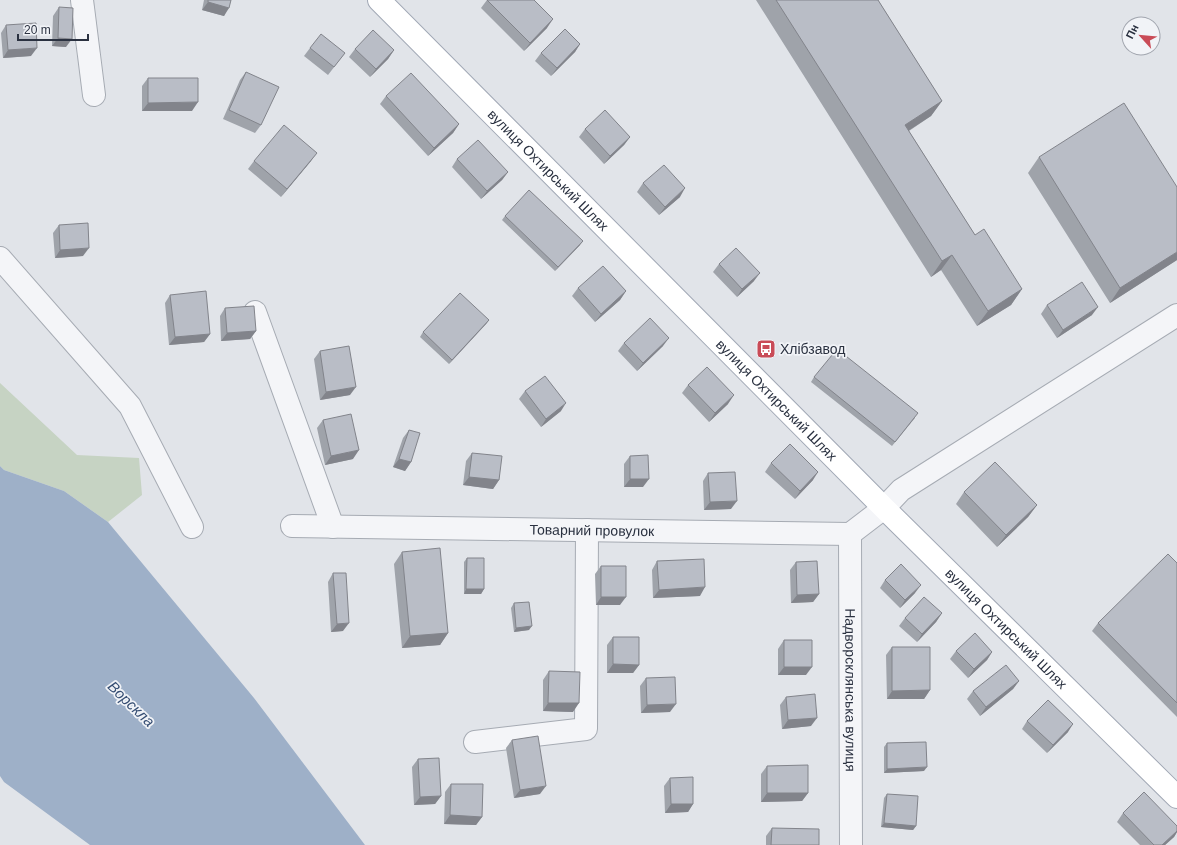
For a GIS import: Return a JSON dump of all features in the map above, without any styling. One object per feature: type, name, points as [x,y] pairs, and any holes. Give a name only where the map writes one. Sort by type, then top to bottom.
[{"type":"main road","name":"вулиця Охтирський Шлях","points":[[379,0],[884,508],[1177,797]]},
{"type":"street","points":[[82,0],[94,95]]},
{"type":"street","points":[[0,258],[130,406],[192,527]]},
{"type":"street","points":[[255,312],[333,527]]},
{"type":"street","points":[[850,534],[884,508],[901,490],[1177,315]]},
{"type":"street","name":"Товарний провулок","points":[[292,526],[850,534]]},
{"type":"street","points":[[475,742],[586,729],[587,530]]},
{"type":"street","name":"Надворсклянська вулиця","points":[[850,534],[851,845]]},
{"type":"green space","points":[[0,383],[77,455],[139,458],[142,495],[108,522],[64,491],[4,470],[0,466]]},
{"type":"water","name":"Ворскла","points":[[0,466],[4,470],[64,491],[108,522],[254,698],[365,845],[90,845],[4,782],[0,776]]},
{"type":"building","points":[[208,0],[231,0],[229,8],[208,2]]},
{"type":"building","points":[[487,0],[534,0],[553,19],[530,43]]},
{"type":"building","points":[[776,0],[878,0],[942,101],[905,125],[975,235],[984,229],[1022,289],[988,311],[952,255],[942,261]]},
{"type":"building","points":[[59,7],[73,8],[72,39],[58,38]]},
{"type":"building","points":[[36,23],[37,48],[8,50],[6,25]]},
{"type":"building","points":[[565,29],[580,44],[557,68],[541,53]]},
{"type":"building","points":[[373,30],[394,50],[376,69],[355,49]]},
{"type":"building","points":[[321,34],[345,53],[334,67],[310,48]]},
{"type":"building","points":[[246,72],[279,87],[261,125],[229,110]]},
{"type":"building","points":[[411,73],[459,124],[434,148],[386,96]]},
{"type":"building","points":[[148,78],[198,78],[198,102],[148,103]]},
{"type":"building","points":[[1124,103],[1177,187],[1177,252],[1120,288],[1039,157]]},
{"type":"building","points":[[605,110],[630,137],[610,156],[585,129]]},
{"type":"building","points":[[284,125],[317,153],[287,189],[254,161]]},
{"type":"building","points":[[478,140],[508,172],[487,191],[457,159]]},
{"type":"building","points":[[664,165],[685,188],[665,207],[643,183]]},
{"type":"building","points":[[529,190],[583,241],[558,267],[505,216]]},
{"type":"building","points":[[88,223],[89,248],[60,250],[59,225]]},
{"type":"building","points":[[736,248],[760,273],[742,289],[719,264]]},
{"type":"building","points":[[603,266],[626,291],[601,314],[578,288]]},
{"type":"building","points":[[1082,282],[1098,307],[1063,330],[1047,305]]},
{"type":"building","points":[[206,291],[210,334],[175,337],[170,295]]},
{"type":"building","points":[[460,293],[489,320],[452,360],[423,332]]},
{"type":"building","points":[[254,306],[256,331],[227,333],[225,308]]},
{"type":"building","points":[[650,318],[669,338],[643,363],[624,343]]},
{"type":"building","points":[[349,346],[356,387],[326,392],[320,351]]},
{"type":"building","points":[[837,349],[918,413],[895,442],[814,377]]},
{"type":"building","points":[[707,367],[734,395],[715,413],[688,385]]},
{"type":"building","points":[[545,376],[566,403],[546,419],[525,391]]},
{"type":"building","points":[[351,414],[359,450],[331,456],[323,420]]},
{"type":"building","points":[[409,430],[420,433],[411,462],[399,459]]},
{"type":"building","points":[[790,444],[818,472],[800,491],[771,463]]},
{"type":"building","points":[[472,453],[502,456],[499,480],[469,477]]},
{"type":"building","points":[[648,455],[649,479],[630,479],[630,456]]},
{"type":"building","points":[[995,462],[1037,505],[1006,535],[964,492]]},
{"type":"building","points":[[735,472],[737,501],[710,502],[708,473]]},
{"type":"building","points":[[440,548],[448,633],[410,636],[402,552]]},
{"type":"building","points":[[1168,554],[1177,563],[1177,703],[1098,623]]},
{"type":"building","points":[[467,558],[484,558],[484,589],[466,589]]},
{"type":"building","points":[[704,559],[705,587],[659,590],[657,561]]},
{"type":"building","points":[[817,561],[819,594],[797,595],[796,562]]},
{"type":"building","points":[[901,564],[921,585],[905,600],[885,580]]},
{"type":"building","points":[[601,566],[626,566],[626,597],[601,597]]},
{"type":"building","points":[[333,573],[346,573],[349,623],[337,624]]},
{"type":"building","points":[[924,597],[942,613],[922,634],[905,618]]},
{"type":"building","points":[[529,602],[532,626],[516,628],[514,603]]},
{"type":"building","points":[[975,633],[992,652],[974,669],[956,651]]},
{"type":"building","points":[[613,637],[639,637],[639,665],[613,664]]},
{"type":"building","points":[[784,640],[812,640],[812,667],[784,667]]},
{"type":"building","points":[[892,647],[930,647],[930,690],[892,691]]},
{"type":"building","points":[[1006,665],[1019,681],[986,707],[973,691]]},
{"type":"building","points":[[549,671],[580,672],[579,703],[548,703]]},
{"type":"building","points":[[675,677],[676,704],[647,705],[646,678]]},
{"type":"building","points":[[815,694],[817,718],[788,720],[786,697]]},
{"type":"building","points":[[1048,700],[1073,724],[1053,745],[1027,721]]},
{"type":"building","points":[[538,736],[546,786],[520,790],[512,740]]},
{"type":"building","points":[[926,742],[927,767],[887,769],[887,743]]},
{"type":"building","points":[[439,758],[441,796],[420,797],[418,759]]},
{"type":"building","points":[[808,765],[808,793],[767,793],[767,766]]},
{"type":"building","points":[[693,777],[693,804],[671,804],[670,778]]},
{"type":"building","points":[[451,784],[483,784],[482,817],[450,815]]},
{"type":"building","points":[[1144,792],[1177,826],[1177,831],[1162,845],[1154,845],[1123,813]]},
{"type":"building","points":[[887,794],[918,796],[916,826],[884,823]]},
{"type":"building","points":[[772,828],[819,829],[819,845],[771,845]]},
{"type":"place","name":"Хлібзавод","points":[[766,349]]}]
